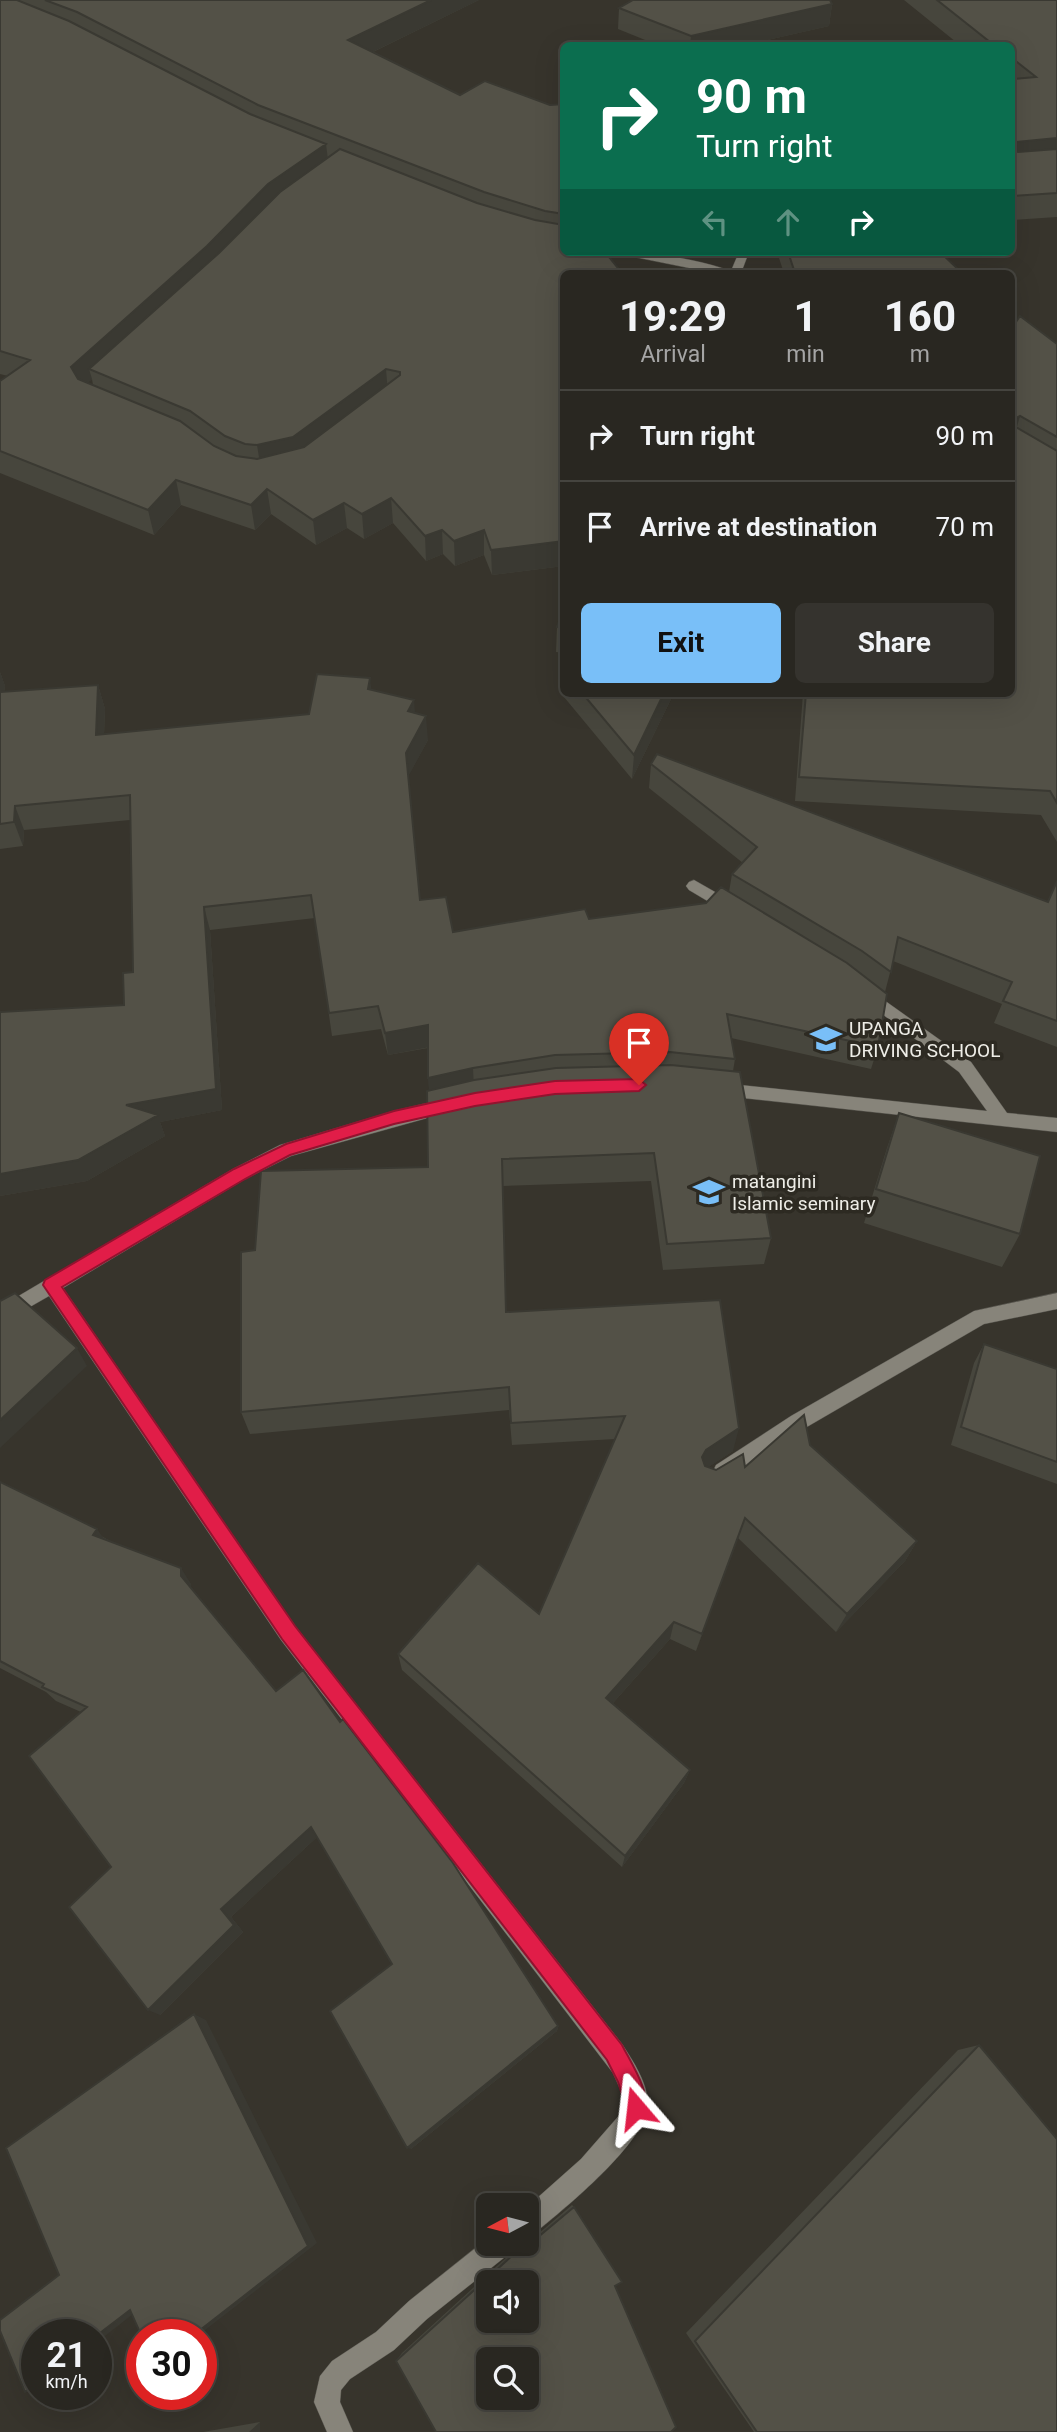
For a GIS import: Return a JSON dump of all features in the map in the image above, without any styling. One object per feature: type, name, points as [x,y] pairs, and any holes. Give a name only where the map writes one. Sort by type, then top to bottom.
[{"type":"street","points":[[641,256],[715,270]]},
{"type":"street","points":[[694,886],[741,915]]},
{"type":"street","points":[[858,988],[965,1067],[1002,1119]]},
{"type":"street","points":[[707,1088],[1057,1125]]},
{"type":"street","points":[[0,1316],[239,1174],[286,1150],[394,1118],[462,1102]]},
{"type":"street","points":[[51,1285],[288,1633],[614,2052],[624,2069],[635,2098],[633,2117],[608,2148],[539,2213]]},
{"type":"street","points":[[709,1480],[798,1422],[980,1317],[1057,1301]]},
{"type":"street","points":[[340,2432],[327,2402],[329,2385],[341,2370],[385,2342],[418,2310],[486,2256]]},
{"type":"building","points":[[0,0],[17,0],[69,21],[250,114],[326,144],[268,184],[207,246],[71,367],[78,379],[180,421],[214,446],[236,456],[257,459],[304,447],[400,375],[400,372],[386,369],[293,437],[257,445],[245,444],[225,436],[190,411],[89,369],[219,253],[280,192],[340,149],[477,203],[560,224],[560,256],[608,256],[620,270],[560,270],[560,541],[491,550],[484,530],[454,541],[442,530],[425,536],[391,498],[362,514],[344,503],[313,520],[267,489],[251,505],[176,480],[148,510],[0,451],[0,381],[30,360],[0,351]]},
{"type":"building","points":[[45,0],[431,0],[348,40],[460,95],[485,81],[550,105],[560,104],[560,213],[484,192],[258,105],[77,12]]},
{"type":"building","points":[[633,0],[830,0],[832,4],[691,36],[619,8]]},
{"type":"building","points":[[937,0],[1057,0],[1057,138],[1016,142],[1015,150],[1015,79],[1036,77],[1015,60],[1015,42],[990,42]]},
{"type":"building","points":[[1057,149],[1057,193],[1015,196],[1015,150]]},
{"type":"building","points":[[789,256],[944,256],[959,270],[794,270]]},
{"type":"building","points":[[1020,316],[1057,344],[1057,437],[1020,416],[1016,418],[1016,427],[1057,451],[1057,803],[1050,791],[799,777],[806,697],[1015,697],[1015,324]]},
{"type":"building","points":[[317,674],[370,678],[368,689],[414,700],[408,711],[426,716],[406,753],[420,900],[446,897],[453,932],[585,909],[589,919],[706,903],[721,887],[847,963],[887,994],[878,1047],[727,1014],[735,1059],[670,1052],[555,1055],[428,1078],[428,1025],[385,1033],[378,1006],[329,1013],[311,895],[204,907],[216,1089],[126,1105],[158,1115],[78,1160],[0,1174],[0,1012],[124,1005],[123,973],[133,972],[130,795],[15,806],[14,822],[0,824],[0,692],[98,685],[96,735],[309,714]]},
{"type":"building","points":[[585,697],[662,697],[634,755]]},
{"type":"building","points":[[657,754],[1048,902],[1057,881],[1057,1021],[1003,1001],[1012,982],[898,937],[891,972],[862,951],[732,874],[757,847],[651,764]]},
{"type":"building","points":[[671,1065],[740,1072],[771,1238],[667,1244],[654,1153],[502,1159],[506,1312],[720,1300],[739,1428],[706,1450],[702,1457],[705,1466],[716,1470],[743,1454],[745,1467],[804,1415],[810,1445],[917,1541],[847,1614],[745,1518],[702,1634],[674,1622],[606,1698],[690,1770],[625,1856],[398,1654],[478,1563],[539,1614],[625,1416],[511,1423],[509,1387],[241,1412],[241,1252],[255,1250],[261,1171],[428,1167],[427,1091],[474,1080],[556,1068]]},
{"type":"building","points":[[899,1113],[1040,1156],[1020,1234],[876,1189]]},
{"type":"building","points":[[15,1293],[77,1348],[0,1420],[0,1301]]},
{"type":"building","points":[[984,1344],[1057,1369],[1057,1462],[961,1427]]},
{"type":"building","points":[[0,1482],[97,1529],[93,1535],[181,1568],[181,1576],[276,1691],[303,1670],[340,1722],[343,1719],[453,1863],[558,2026],[407,2148],[330,2011],[392,1964],[311,1827],[221,1909],[234,1925],[148,2010],[69,1907],[111,1867],[29,1756],[87,1707],[42,1687],[44,1684],[0,1661]]},
{"type":"building","points":[[194,2014],[308,2246],[214,2319],[134,2319],[130,2310],[112,2324],[112,2319],[21,2319],[21,2382],[0,2331],[0,2320],[59,2275],[6,2148]]},
{"type":"building","points":[[979,2045],[1057,2139],[1057,2432],[757,2432],[695,2341]]},
{"type":"building","points":[[574,2207],[622,2282],[615,2286],[676,2427],[671,2432],[436,2432],[396,2361],[476,2288],[476,2333],[539,2333],[539,2270],[496,2270],[512,2256],[539,2256],[539,2236]]},
{"type":"place","name":"UPANGA DRIVING SCHOOL","points":[[826,1039]]},
{"type":"place","name":"matangini Islamic seminary","points":[[709,1192]]},
{"type":"route","points":[[636,2108],[628,2079],[614,2052],[288,1633],[51,1285],[185,1209],[239,1174],[286,1150],[394,1118],[475,1100],[555,1087],[639,1085]]}]
